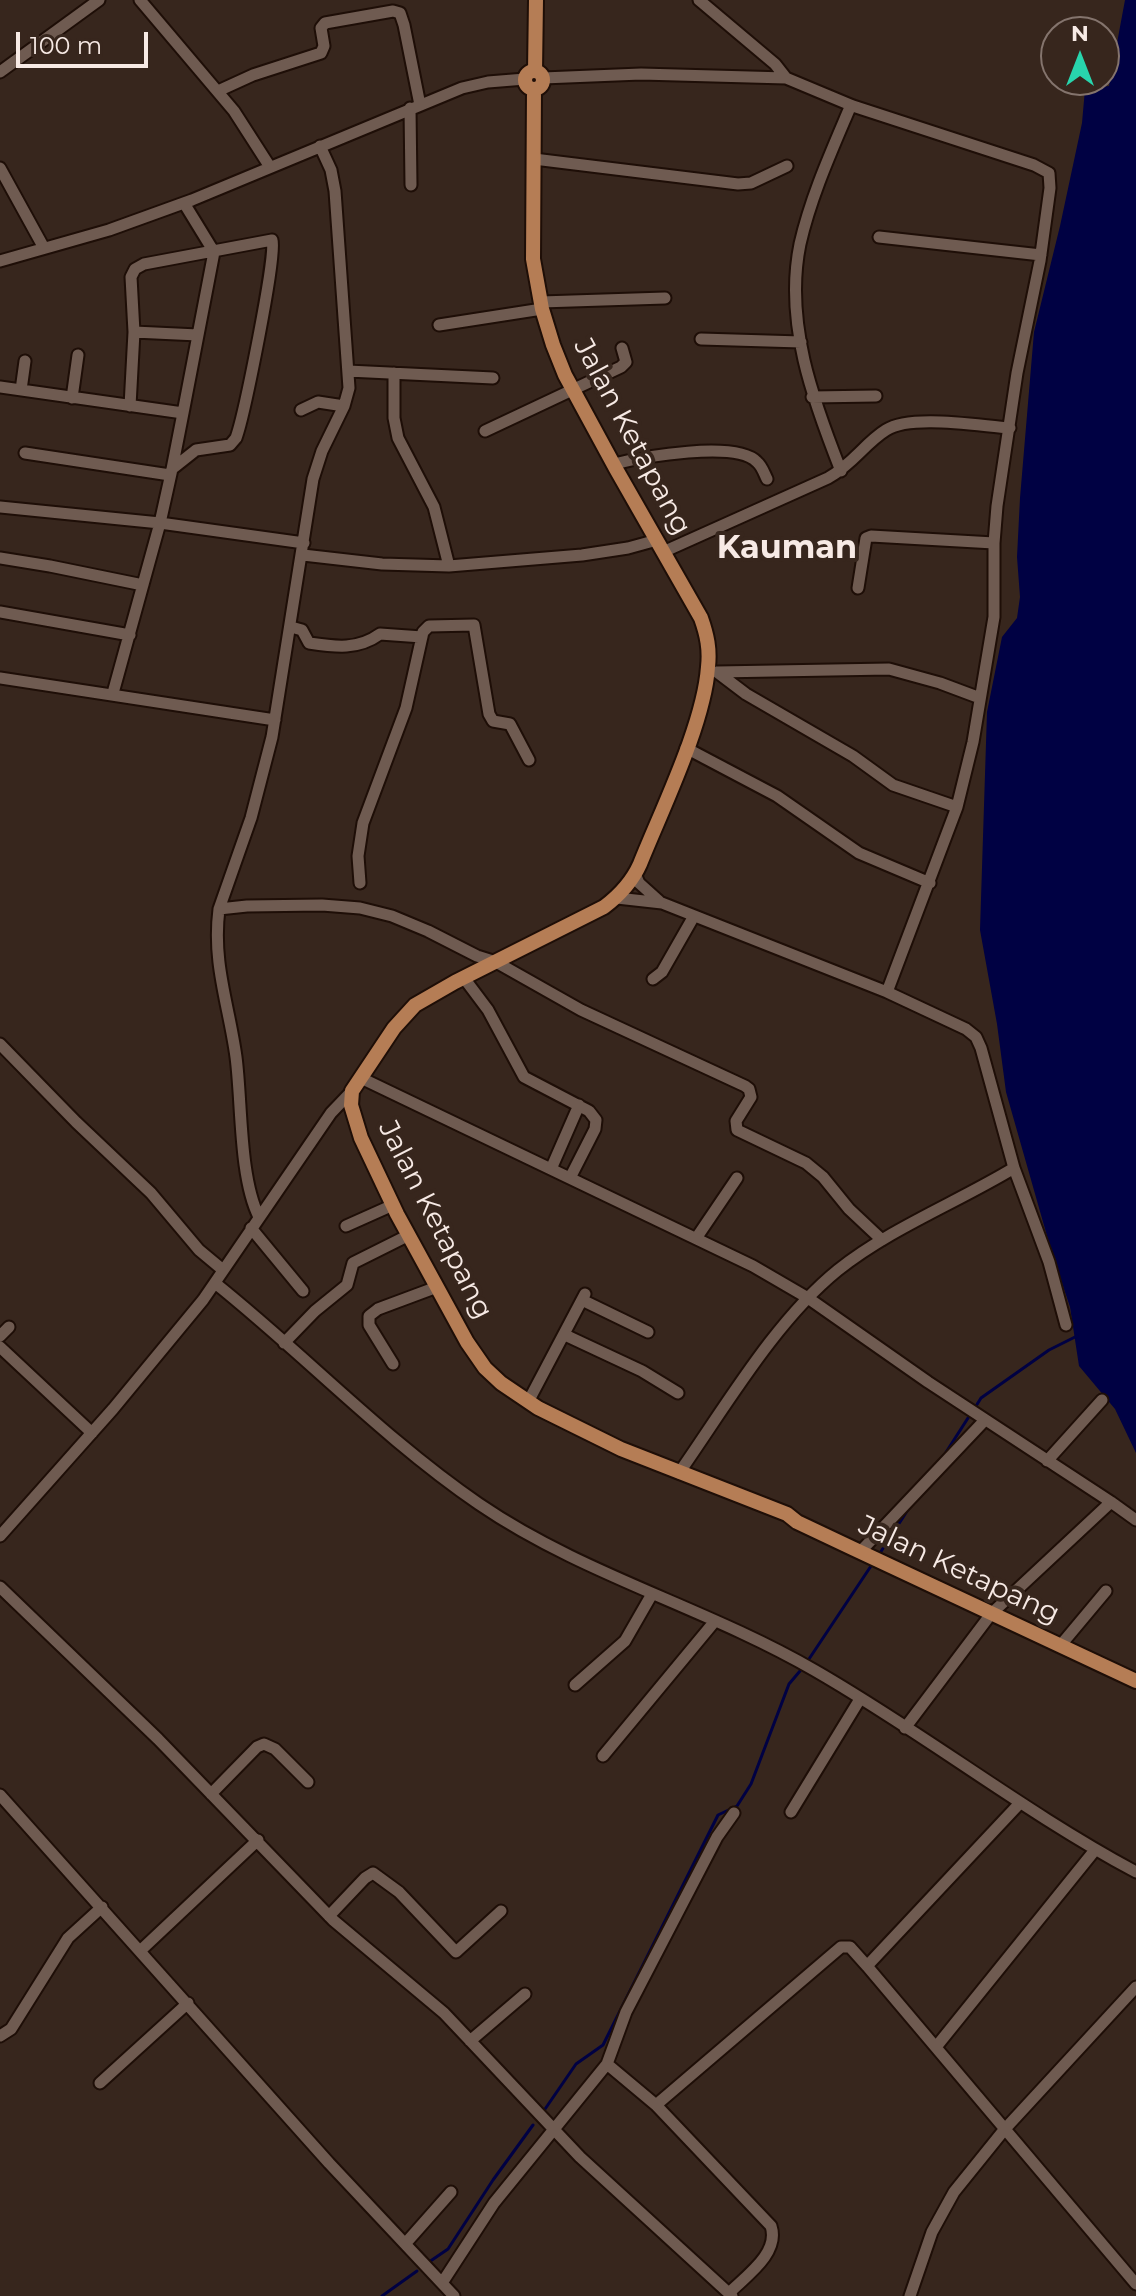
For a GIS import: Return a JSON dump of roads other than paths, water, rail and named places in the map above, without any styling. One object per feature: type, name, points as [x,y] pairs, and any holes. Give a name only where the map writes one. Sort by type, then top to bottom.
[{"type":"main road","name":"Jalan Ketapang","points":[[536,0],[533,259],[541,306],[553,345],[573,388],[701,618],[713,670],[686,748],[635,874],[617,898],[427,997],[403,1016],[352,1091],[351,1105],[361,1138],[393,1205],[467,1342],[485,1368],[528,1402],[621,1449],[792,1518],[1136,1681]]},
{"type":"street","points":[[0,72],[99,0]]},
{"type":"street","points":[[140,0],[248,129],[270,167]]},
{"type":"street","points":[[699,0],[775,64],[786,78]]},
{"type":"street","points":[[218,91],[253,75],[321,53],[324,48],[321,28],[325,23],[393,11],[400,13],[415,106],[411,185]]},
{"type":"street","points":[[0,261],[109,230],[184,203],[415,106],[462,88],[488,82],[641,74],[786,78],[851,105],[1045,170],[1050,178],[1050,188],[1041,255],[1018,369],[994,543],[994,617],[973,742],[957,807],[887,992]]},
{"type":"street","points":[[841,471],[806,378],[796,294],[801,242],[823,173],[851,105]]},
{"type":"street","points":[[259,1217],[250,1195],[235,1051],[219,973],[219,909],[251,818],[275,720],[313,479],[349,388],[335,191],[331,170],[320,146]]},
{"type":"street","points":[[534,159],[738,184],[751,183],[787,166]]},
{"type":"street","points":[[0,168],[44,248]]},
{"type":"street","points":[[113,693],[160,523],[214,252],[184,203]]},
{"type":"street","points":[[879,237],[1041,255]]},
{"type":"street","points":[[25,453],[171,472],[196,450],[230,445],[236,438],[274,242],[268,239],[144,264],[135,269],[131,277],[134,332],[130,406]]},
{"type":"street","points":[[439,325],[541,306],[665,298]]},
{"type":"street","points":[[134,332],[198,335]]},
{"type":"street","points":[[701,339],[801,342]]},
{"type":"street","points":[[485,431],[623,365],[626,362],[622,348]]},
{"type":"street","points":[[72,398],[78,355]]},
{"type":"street","points":[[21,390],[25,361]]},
{"type":"street","points":[[348,371],[493,378]]},
{"type":"street","points":[[394,373],[394,418],[398,438],[434,507],[449,566]]},
{"type":"street","points":[[0,387],[183,413]]},
{"type":"street","points":[[812,397],[876,396]]},
{"type":"street","points":[[301,410],[318,402],[344,406]]},
{"type":"street","points":[[0,507],[160,523],[382,564],[449,566],[660,546],[841,471],[881,433],[895,426],[923,423],[1010,428]]},
{"type":"street","points":[[614,464],[670,453],[736,453],[758,462],[767,479]]},
{"type":"street","points":[[858,588],[863,548],[866,538],[871,536],[994,543]]},
{"type":"street","points":[[0,558],[143,585]]},
{"type":"street","points":[[0,612],[130,635]]},
{"type":"street","points":[[360,883],[358,856],[363,823],[406,708],[425,629],[433,625],[474,625],[489,714],[493,721],[510,724],[529,760]]},
{"type":"street","points":[[291,627],[302,630],[309,643],[319,645],[354,646],[367,643],[380,634],[422,637]]},
{"type":"street","points":[[713,670],[889,669],[980,698]]},
{"type":"street","points":[[713,670],[746,694],[840,748],[893,785],[957,807]]},
{"type":"street","points":[[0,678],[275,720]]},
{"type":"street","points":[[686,748],[777,796],[859,853],[930,883]]},
{"type":"street","points":[[635,874],[639,883],[662,903]]},
{"type":"street","points":[[617,898],[662,903],[887,992],[966,1029],[976,1037],[1014,1168],[1066,1325]]},
{"type":"street","points":[[219,909],[308,905],[360,908],[392,916],[496,962],[581,1010],[745,1086],[751,1097],[736,1121],[737,1130],[806,1163],[882,1240]]},
{"type":"street","points":[[653,979],[662,972],[694,916]]},
{"type":"street","points":[[464,978],[488,1010],[524,1077],[594,1116],[596,1125],[570,1178]]},
{"type":"street","points":[[0,1044],[151,1193],[199,1250],[223,1270]]},
{"type":"street","points":[[361,1078],[697,1237],[808,1298],[923,1379],[1136,1520]]},
{"type":"street","points":[[0,1536],[110,1413],[215,1283],[331,1113],[352,1091]]},
{"type":"street","points":[[551,1169],[579,1105]]},
{"type":"street","points":[[679,1473],[776,1336],[808,1298],[837,1271],[882,1240],[1014,1168]]},
{"type":"street","points":[[697,1237],[737,1178]]},
{"type":"street","points":[[346,1226],[393,1205]]},
{"type":"street","points":[[251,1228],[303,1291]]},
{"type":"street","points":[[284,1343],[315,1311],[347,1285],[353,1263],[409,1235]]},
{"type":"street","points":[[215,1283],[423,1462],[487,1509],[549,1546],[815,1670],[1020,1803],[1136,1872]]},
{"type":"street","points":[[393,1364],[369,1325],[369,1316],[378,1309],[437,1287]]},
{"type":"street","points":[[528,1402],[584,1297],[648,1332]]},
{"type":"street","points":[[565,1335],[642,1371],[678,1393]]},
{"type":"street","points":[[0,1347],[92,1433]]},
{"type":"street","points":[[1047,1461],[1102,1400]]},
{"type":"street","points":[[860,1552],[985,1420]]},
{"type":"street","points":[[905,1728],[991,1614],[1111,1502]]},
{"type":"street","points":[[0,1587],[102,1684],[258,1840],[329,1916],[433,2003],[641,2216],[730,2295],[768,2252],[773,2241],[771,2226],[656,2105],[607,2064]]},
{"type":"street","points":[[1060,1646],[1106,1591]]},
{"type":"street","points":[[575,1685],[625,1641],[652,1594]]},
{"type":"street","points":[[603,1756],[715,1621]]},
{"type":"street","points":[[791,1812],[860,1699]]},
{"type":"street","points":[[211,1794],[257,1747],[264,1744],[275,1749],[308,1782]]},
{"type":"street","points":[[0,1795],[319,2151],[454,2296]]},
{"type":"street","points":[[867,1966],[1020,1803]]},
{"type":"street","points":[[442,2283],[494,2203],[551,2127],[607,2064],[626,2012],[717,1837],[734,1813]]},
{"type":"street","points":[[140,1951],[258,1840]]},
{"type":"street","points":[[936,2047],[1095,1850]]},
{"type":"street","points":[[329,1916],[373,1873],[399,1892],[456,1952],[501,1911]]},
{"type":"street","points":[[0,2036],[11,2029],[68,1938],[102,1907]]},
{"type":"street","points":[[656,2105],[841,1947],[850,1947],[1136,2284]]},
{"type":"street","points":[[910,2296],[936,2223],[954,2192],[1004,2130],[1136,1987]]},
{"type":"street","points":[[470,2041],[525,1994]]},
{"type":"street","points":[[100,2083],[188,2003]]},
{"type":"street","points":[[405,2244],[451,2192]]},
{"type":"waterway","points":[[976,1406],[981,1398],[1049,1350],[1077,1336]]},
{"type":"waterway","points":[[943,1457],[968,1418]]},
{"type":"waterway","points":[[880,1553],[909,1508]]},
{"type":"waterway","points":[[809,1659],[871,1566]]},
{"type":"waterway","points":[[543,2112],[576,2064],[603,2045],[718,1815],[737,1806],[751,1784],[789,1684],[800,1671]]},
{"type":"waterway","points":[[429,2262],[448,2249],[533,2125]]},
{"type":"waterway","points":[[382,2296],[417,2271]]},
{"type":"district","name":"Kauman","points":[[787,549]]}]
